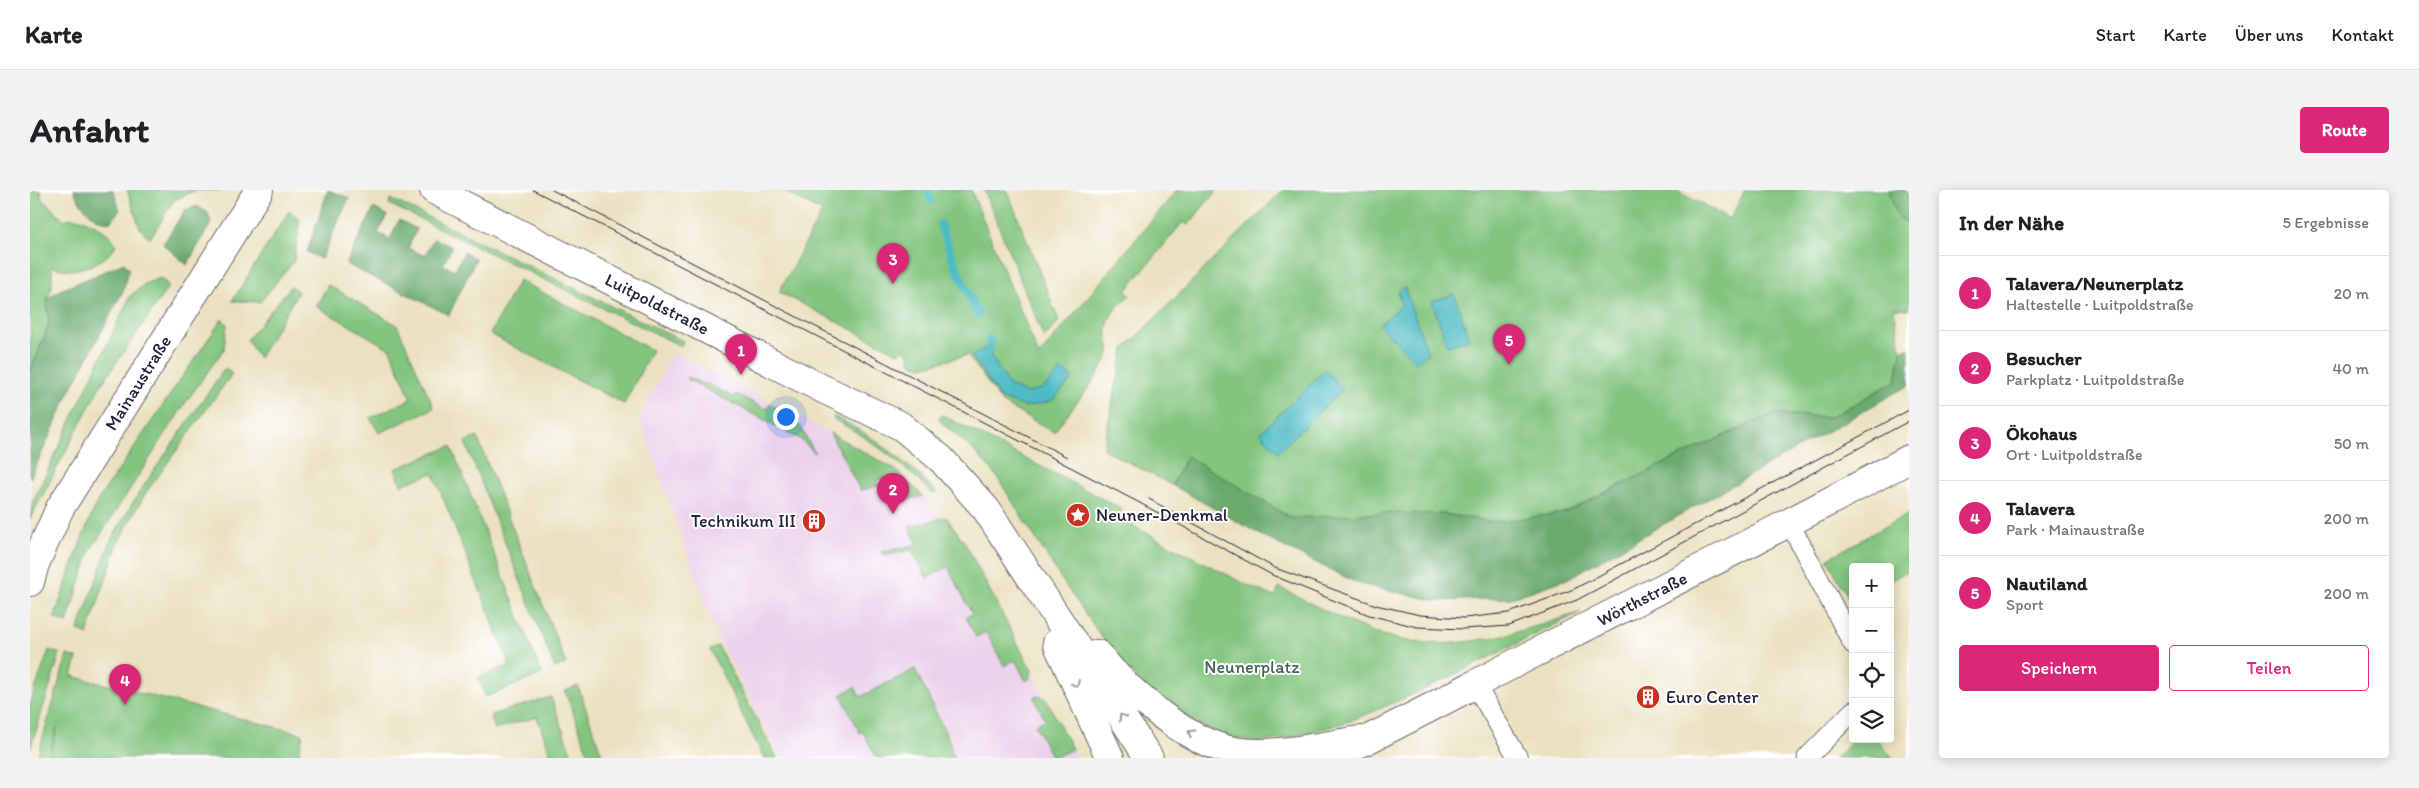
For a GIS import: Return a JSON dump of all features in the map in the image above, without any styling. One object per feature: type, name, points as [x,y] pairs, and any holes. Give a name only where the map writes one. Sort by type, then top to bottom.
[{"type":"main road","name":"Mainaustraße","points":[[30,582],[60,508],[259,190]]},
{"type":"main road","name":"Luitpoldstraße","points":[[434,190],[823,389],[901,426],[941,459],[972,492],[986,509],[1019,560]]},
{"type":"main road","name":"Wörthstraße","points":[[1329,758],[1375,737],[1790,524],[1909,459]]},
{"type":"main road","points":[[1019,560],[1112,672],[1160,714],[1203,741],[1241,752],[1266,753],[1375,737]]},
{"type":"main road","points":[[1019,560],[1110,758]]},
{"type":"main road","points":[[1019,560],[1149,758]]},
{"type":"main road","name":"Wörthstraße","points":[[1345,758],[1375,737]]},
{"type":"street","points":[[1790,524],[1849,636]]},
{"type":"street","points":[[1475,684],[1518,758]]},
{"type":"street","points":[[1807,758],[1849,715]]},
{"type":"shaded area","points":[[673,352],[852,444],[896,470],[923,496],[941,518],[946,517],[965,543],[1077,758],[781,758],[717,636],[639,418]]},
{"type":"green space","points":[[74,190],[113,190],[120,210],[111,221],[99,220],[88,212],[79,201]]},
{"type":"green space","points":[[127,190],[196,190],[174,200],[150,239],[140,228]]},
{"type":"green space","points":[[328,190],[349,198],[321,259],[307,252]]},
{"type":"green space","points":[[782,190],[971,190],[1039,356],[1177,190],[1217,190],[1188,225],[1183,222],[1126,291],[1130,295],[1116,308],[1108,324],[1109,354],[1103,366],[1054,432],[1002,403],[968,355],[921,367],[911,363],[909,354],[904,350],[898,353],[779,292],[822,212]]},
{"type":"green space","points":[[984,190],[1007,190],[1059,321],[1044,338]]},
{"type":"green space","points":[[1283,190],[1675,190],[1730,219],[1745,190],[1889,190],[1897,216],[1909,223],[1909,309],[1894,308],[1901,350],[1896,381],[1831,417],[1772,414],[1667,462],[1564,513],[1494,522],[1444,514],[1386,513],[1291,518],[1216,473],[1183,463],[1172,485],[1103,449],[1124,349]]},
{"type":"green space","points":[[1889,190],[1909,190],[1909,223],[1897,217]]},
{"type":"green space","points":[[30,191],[41,191],[41,198],[64,220],[78,218],[85,220],[107,233],[116,244],[106,257],[87,266],[67,270],[59,269],[52,265],[52,288],[47,299],[49,324],[30,373]]},
{"type":"green space","points":[[391,199],[683,341],[681,346],[389,204]]},
{"type":"green space","points":[[197,206],[208,213],[211,223],[187,265],[163,244],[185,210]]},
{"type":"green space","points":[[374,208],[387,215],[378,233],[390,239],[399,220],[417,229],[408,248],[425,256],[434,238],[452,247],[443,265],[455,270],[464,252],[476,259],[449,315],[346,264]]},
{"type":"green space","points":[[289,211],[300,219],[294,261],[260,302],[232,301]]},
{"type":"green space","points":[[124,263],[129,269],[123,291],[70,391],[30,479],[30,373],[49,324],[47,299],[56,292]]},
{"type":"green space","points":[[161,278],[169,286],[99,388],[30,519],[33,501],[130,296],[146,283]]},
{"type":"green space","points":[[519,280],[652,350],[624,404],[490,334]]},
{"type":"green space","points":[[328,285],[397,325],[434,408],[379,433],[370,418],[411,399],[390,349],[316,306]]},
{"type":"green space","points":[[291,286],[298,292],[259,358],[247,340]]},
{"type":"green space","points":[[222,319],[227,324],[224,349],[186,402],[90,551],[67,623],[54,618],[82,538],[98,500]]},
{"type":"green space","points":[[1909,348],[1909,385],[1567,579],[1511,598],[1438,601],[1359,584],[1270,540],[1172,485],[1187,456],[1291,518],[1386,513],[1444,514],[1494,522],[1564,513],[1667,462],[1772,414],[1831,417],[1896,381],[1901,350]]},
{"type":"green space","points":[[225,368],[232,374],[145,494],[118,543],[87,635],[78,630],[111,540],[140,491]]},
{"type":"green space","points":[[688,377],[705,385],[706,383],[734,397],[736,394],[766,409],[769,404],[795,417],[815,453],[800,439],[687,379]]},
{"type":"green space","name":"Neunerplatz","points":[[942,415],[1122,509],[1119,516],[1129,524],[1249,586],[1275,597],[1279,587],[1330,613],[1384,635],[1421,643],[1442,644],[1462,642],[1522,630],[1581,612],[1423,690],[1351,721],[1292,737],[1260,742],[1231,738],[1192,721],[1150,693],[1110,649],[1064,583],[993,471],[970,447],[943,424],[939,418]]},
{"type":"green space","points":[[834,416],[888,450],[937,492],[933,494],[898,462],[873,443],[833,419]]},
{"type":"green space","points":[[830,433],[896,470],[923,496],[906,500],[897,482],[888,484],[884,478],[876,481],[879,486],[860,490]]},
{"type":"green space","points":[[477,437],[566,664],[555,668],[465,442]]},
{"type":"green space","points":[[451,446],[542,674],[486,697],[478,678],[510,665],[433,473],[401,485],[395,469]]},
{"type":"green space","points":[[1909,513],[1909,570],[1894,579],[1894,563],[1849,563],[1849,598],[1827,559]]},
{"type":"green space","points":[[946,517],[965,543],[1032,671],[1030,678],[1026,681],[1015,660],[1004,666],[986,632],[976,637],[966,617],[972,614],[948,567],[927,578],[912,550],[883,555],[881,552],[918,544],[909,527]]},
{"type":"green space","points":[[718,646],[777,758],[764,758],[710,650]]},
{"type":"green space","points":[[49,650],[60,654],[30,750],[30,703]]},
{"type":"green space","points":[[67,655],[77,658],[72,676],[303,734],[298,758],[50,758],[57,727],[48,758],[37,758]]},
{"type":"green space","points":[[915,669],[948,738],[954,758],[877,758],[863,732],[860,733],[841,695],[855,687],[860,697]]},
{"type":"green space","points":[[578,686],[603,758],[590,758],[565,691]]},
{"type":"green space","points":[[1039,696],[1046,699],[1072,749],[1054,758],[1052,758],[1035,725],[1045,720],[1034,697]]},
{"type":"green space","points":[[551,697],[573,758],[552,758],[537,717],[495,729],[490,715]]},
{"type":"green space","points":[[1851,743],[1880,743],[1893,758],[1835,758]]},
{"type":"water","points":[[1404,287],[1428,353],[1416,362],[1379,325],[1402,305],[1398,292]]},
{"type":"water","points":[[1454,294],[1469,339],[1447,346],[1432,301]]},
{"type":"water","points":[[986,348],[1009,385],[1026,393],[1044,388],[1061,370],[1073,378],[1052,401],[1025,407],[1000,398],[972,356]]},
{"type":"water","points":[[1325,370],[1343,389],[1278,452],[1260,433]]},
{"type":"waterway","points":[[927,190],[931,200]]},
{"type":"waterway","points":[[940,224],[957,269],[978,315]]},
{"type":"waterway","points":[[988,351],[991,343],[989,339]]},
{"type":"tram line","points":[[533,190],[1138,502],[1272,575],[1369,615],[1417,627],[1463,629],[1509,626],[1577,600],[1909,421]]},
{"type":"tram line","points":[[552,190],[1067,457]]},
{"type":"tram line","points":[[1149,499],[1275,568],[1376,605],[1420,615],[1464,618],[1509,613],[1574,589],[1909,410]]},
{"type":"place","name":"Ökohaus","points":[[893,284]]},
{"type":"place","name":"Nautiland","points":[[1509,365]]},
{"type":"place","name":"Talavera/Neunerplatz","points":[[741,375]]},
{"type":"place","name":"Besucher","points":[[893,514]]},
{"type":"place","name":"Neuner-Denkmal","points":[[1078,515]]},
{"type":"place","name":"Technikum III","points":[[814,521]]},
{"type":"place","name":"Euro Center","points":[[1648,697]]},
{"type":"place","name":"Talavera","points":[[125,705]]}]
